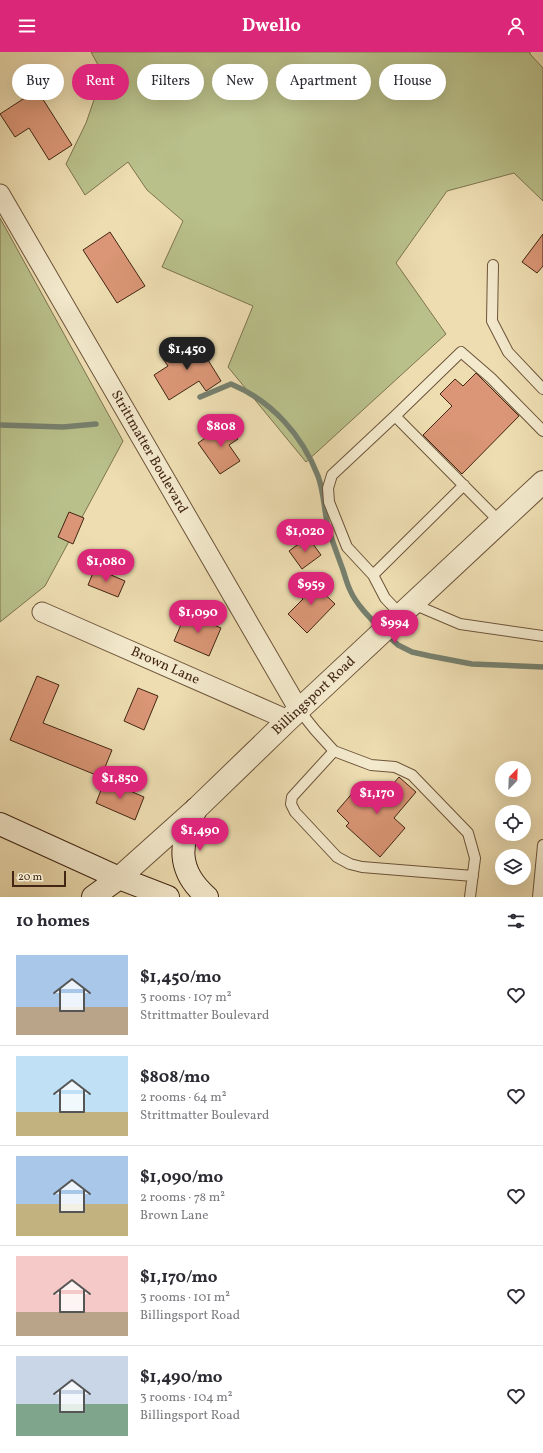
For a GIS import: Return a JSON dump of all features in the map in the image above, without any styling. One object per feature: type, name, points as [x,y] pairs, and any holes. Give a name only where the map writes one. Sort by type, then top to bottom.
[{"type":"street","name":"Strittmatter Boulevard","points":[[0,194],[293,715]]},
{"type":"street","name":"Billingsport Road","points":[[93,897],[120,878],[196,809],[293,715],[543,482]]},
{"type":"street","name":"Brown Lane","points":[[42,612],[293,715]]},
{"type":"street","points":[[196,809],[188,825],[183,844],[184,865],[198,890],[207,897]]},
{"type":"street","points":[[0,824],[120,878],[168,897]]},
{"type":"lane","points":[[493,265],[492,321],[508,352],[543,389]]},
{"type":"lane","points":[[543,431],[491,378],[461,352],[332,475],[328,488],[329,502],[347,547],[373,575],[385,598],[402,614],[543,636]]},
{"type":"lane","points":[[395,416],[500,522]]},
{"type":"lane","points":[[373,575],[464,485]]},
{"type":"lane","points":[[293,715],[315,730],[334,751],[371,765],[395,767],[412,776],[468,833],[475,858],[470,897]]},
{"type":"lane","points":[[334,751],[292,797],[291,804],[294,812],[337,857],[350,864],[362,867],[473,876]]},
{"type":"lane","points":[[538,897],[543,845]]},
{"type":"green space","points":[[91,52],[530,52],[530,54],[543,68],[543,201],[514,173],[447,191],[396,263],[446,334],[306,462],[228,367],[253,306],[162,267],[183,221],[147,190],[128,162],[85,195],[66,164],[86,123],[94,100],[129,100],[129,64],[98,64]]},
{"type":"green space","points":[[0,218],[123,441],[45,586],[0,622]]},
{"type":"building","points":[[22,100],[43,100],[72,145],[49,160],[29,128],[15,137],[0,114]]},
{"type":"building","points":[[110,232],[145,286],[117,303],[83,250]]},
{"type":"building","points":[[543,234],[543,266],[537,273],[522,262]]},
{"type":"building","points":[[195,339],[221,381],[206,391],[199,381],[169,400],[154,375],[168,366],[163,359]]},
{"type":"building","points":[[476,373],[519,416],[462,474],[423,435],[452,406],[440,394],[455,379],[463,386]]},
{"type":"building","points":[[227,423],[238,439],[229,445],[240,461],[220,474],[198,443]]},
{"type":"building","points":[[69,512],[84,518],[73,544],[58,537]]},
{"type":"building","points":[[308,537],[321,555],[302,569],[289,551]]},
{"type":"building","points":[[95,568],[125,581],[118,597],[88,585]]},
{"type":"building","points":[[309,579],[335,604],[307,633],[288,614],[303,599],[296,592]]},
{"type":"building","points":[[186,613],[221,628],[209,656],[174,641]]},
{"type":"building","points":[[37,676],[59,685],[43,723],[112,750],[101,777],[10,740]]},
{"type":"building","points":[[138,688],[158,696],[144,730],[124,721]]},
{"type":"building","points":[[399,777],[416,792],[394,818],[405,828],[380,857],[346,826],[349,823],[337,811],[362,782],[381,798]]},
{"type":"building","points":[[105,780],[144,797],[135,820],[96,803]]},
{"type":"waterway","points":[[200,397],[231,384],[260,400],[284,421],[294,433],[318,476],[322,488],[328,527],[349,588],[359,605],[380,628]]},
{"type":"waterway","points":[[0,425],[63,427],[96,424]]},
{"type":"waterway","points":[[386,634],[398,645],[412,652],[430,656],[472,664],[543,667]]}]
